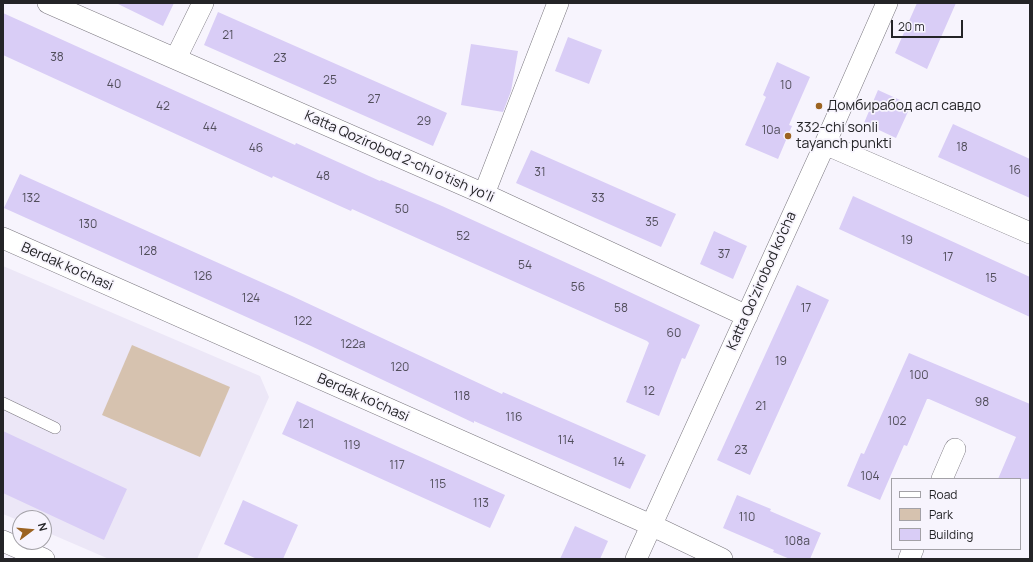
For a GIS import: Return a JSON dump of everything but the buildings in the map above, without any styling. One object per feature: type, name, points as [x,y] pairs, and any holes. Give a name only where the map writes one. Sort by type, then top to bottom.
[{"type":"street","name":"Katta Qozirobod 2-chi o'tish yo'li","points":[[48,3],[484,194],[747,316]]},
{"type":"street","points":[[176,58],[203,3]]},
{"type":"street","points":[[484,194],[558,3]]},
{"type":"street","name":"Katta Qo'zirobod ko'cha","points":[[636,559],[825,144],[887,3]]},
{"type":"street","points":[[825,144],[1030,233]]},
{"type":"street","name":"Berdak ko'chasi","points":[[3,238],[651,525],[722,559]]},
{"type":"street","points":[[942,478],[955,449]]},
{"type":"street","points":[[3,541],[44,559]]},
{"type":"lane","points":[[3,403],[55,428]]},
{"type":"shaded area","points":[[3,266],[260,376],[269,397],[197,559],[109,559],[52,534],[52,510],[12,510],[12,518],[3,514]]},
{"type":"green space","points":[[132,345],[230,387],[200,457],[102,415]]},
{"type":"place","name":"Домбирабод асл савдо","points":[[819,106]]},
{"type":"place","name":"332-chi sonli tayanch punkti","points":[[788,136]]}]
